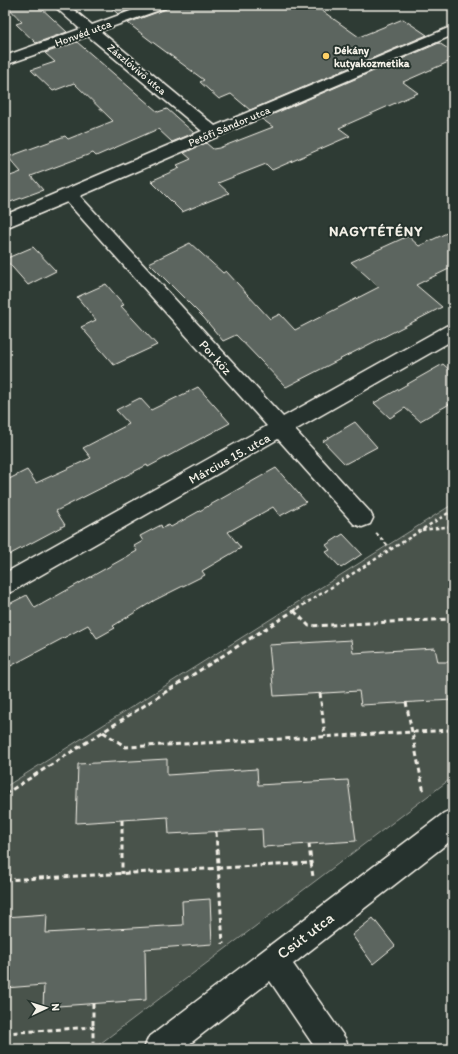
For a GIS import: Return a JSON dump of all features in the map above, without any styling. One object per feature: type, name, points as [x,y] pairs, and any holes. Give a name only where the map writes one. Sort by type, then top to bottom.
[{"type":"street","name":"Zászlóvivő utca","points":[[60,5],[92,30],[214,133]]},
{"type":"street","name":"Honvéd utca","points":[[5,61],[160,5]]},
{"type":"street","name":"Petőfi Sándor utca","points":[[5,222],[451,34]]},
{"type":"street","name":"Por köz","points":[[70,195],[362,518]]},
{"type":"street","name":"Március 15. utca","points":[[5,584],[453,331]]},
{"type":"street","name":"Csút utca","points":[[159,1049],[453,822]]},
{"type":"street","points":[[273,960],[334,1049]]},
{"type":"path","points":[[5,794],[453,510]]},
{"type":"path","points":[[420,531],[453,526]]},
{"type":"path","points":[[294,611],[309,626],[453,619]]},
{"type":"path","points":[[320,693],[325,737]]},
{"type":"path","points":[[406,702],[424,793]]},
{"type":"path","points":[[103,732],[126,747],[453,730]]},
{"type":"path","points":[[122,820],[122,874]]},
{"type":"path","points":[[216,832],[223,944]]},
{"type":"path","points":[[309,844],[313,877]]},
{"type":"path","points":[[5,880],[311,863]]},
{"type":"path","points":[[93,1003],[93,1042]]},
{"type":"path","points":[[5,1033],[93,1028]]},
{"type":"shaded area","points":[[453,504],[453,777],[93,1049],[5,1049],[5,787]]},
{"type":"building","points":[[6,5],[38,5],[67,32],[36,43],[16,24],[22,22]]},
{"type":"building","points":[[108,5],[143,5],[118,14]]},
{"type":"building","points":[[168,5],[314,5],[359,37],[403,19],[427,35],[250,110],[231,94],[219,99],[200,82],[204,80],[128,23],[166,9]]},
{"type":"building","points":[[77,42],[158,112],[167,109],[194,133],[172,142],[158,129],[96,156],[93,153],[31,176],[43,190],[5,204],[5,178],[21,172],[8,157],[65,136],[68,139],[113,121],[74,83],[53,91],[31,70],[55,62],[45,53]]},
{"type":"building","points":[[439,43],[453,52],[453,60],[403,82],[418,93],[339,128],[350,136],[272,170],[266,164],[218,183],[229,193],[182,212],[151,181],[180,168],[177,165],[191,159],[184,153],[206,143],[213,149],[219,148],[273,127],[262,119]]},
{"type":"building","points":[[453,230],[453,267],[416,285],[442,307],[286,387],[236,335],[223,341],[204,318],[149,263],[190,243],[223,273],[226,271],[270,319],[280,314],[295,330],[379,287],[351,262],[408,236],[419,246]]},
{"type":"building","points":[[33,247],[56,271],[28,285],[5,259]]},
{"type":"building","points":[[106,284],[124,305],[121,306],[157,345],[114,365],[81,327],[96,320],[77,297]]},
{"type":"building","points":[[443,364],[453,373],[453,402],[420,421],[405,408],[390,418],[374,403]]},
{"type":"building","points":[[198,387],[230,423],[148,467],[147,465],[56,511],[65,525],[5,557],[5,481],[27,470],[36,483],[91,458],[83,448],[129,424],[116,410],[140,398],[151,410]]},
{"type":"building","points":[[355,422],[377,447],[345,464],[323,441]]},
{"type":"building","points":[[276,468],[306,502],[280,516],[273,507],[228,532],[241,548],[202,571],[205,575],[155,600],[113,626],[115,628],[97,638],[88,625],[5,669],[5,606],[27,595],[35,608],[137,551],[134,546],[143,541],[140,536],[161,525],[162,528],[169,525],[171,527]]},
{"type":"building","points":[[343,534],[362,554],[341,568],[326,552],[330,550],[326,545]]},
{"type":"building","points":[[351,640],[353,653],[435,648],[438,662],[453,662],[453,700],[361,705],[359,691],[274,696],[269,645]]},
{"type":"building","points":[[167,759],[167,775],[257,769],[258,785],[348,780],[356,841],[263,847],[262,829],[169,834],[168,817],[76,823],[78,764]]},
{"type":"building","points":[[210,899],[212,944],[145,949],[146,1000],[43,1007],[44,985],[5,988],[5,917],[47,914],[46,933],[183,925],[182,901]]},
{"type":"building","points":[[373,918],[395,946],[373,964],[352,935]]},
{"type":"place","name":"Dékány kutyakozmetika","points":[[326,56]]},
{"type":"district","name":"NAGYTÉTÉNY","points":[[376,231]]}]
